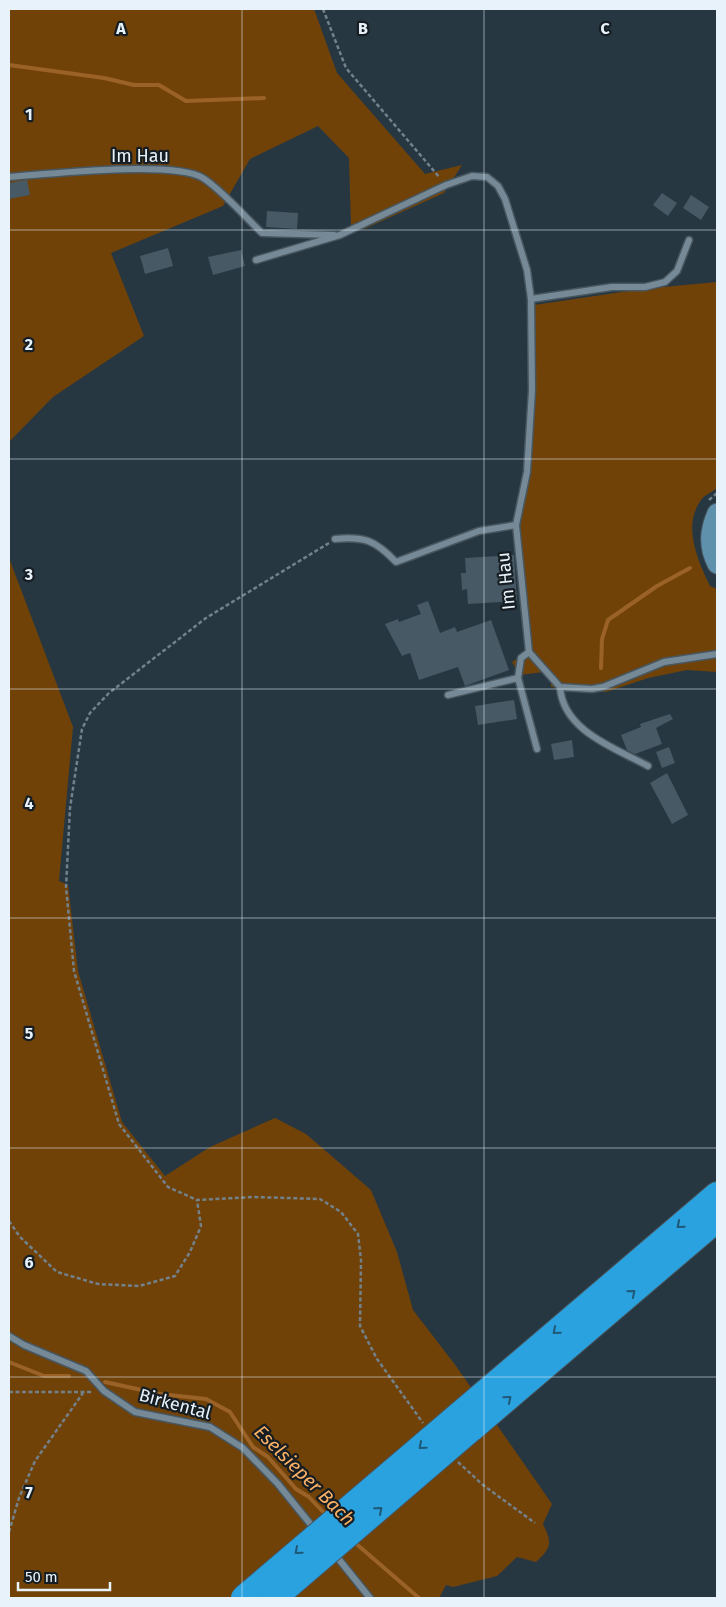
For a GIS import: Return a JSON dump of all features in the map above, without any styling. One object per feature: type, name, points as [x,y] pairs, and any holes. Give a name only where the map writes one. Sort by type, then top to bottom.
[{"type":"highway","points":[[275,1598],[465,1422],[717,1194]]},
{"type":"highway","points":[[243,1598],[717,1220]]},
{"type":"main road","points":[[717,513],[710,528],[713,556],[717,564]]},
{"type":"lane","name":"Im Hau","points":[[9,177],[69,172],[173,169],[202,177],[262,233],[340,235]]},
{"type":"lane","name":"Im Hau","points":[[256,260],[340,235],[446,185],[472,176],[487,177],[498,186],[505,199],[527,270],[531,299],[532,390],[527,472],[516,525],[529,652]]},
{"type":"lane","points":[[531,299],[612,287],[645,287],[665,282],[677,271],[689,240]]},
{"type":"lane","points":[[335,539],[356,537],[370,540],[384,549],[396,562],[479,531],[516,525]]},
{"type":"lane","points":[[537,749],[518,678],[521,658],[529,652],[560,687],[566,709],[576,723],[610,746],[648,766]]},
{"type":"lane","points":[[560,687],[592,689],[604,687],[664,662],[717,654]]},
{"type":"lane","points":[[448,695],[518,678]]},
{"type":"lane","name":"Birkental","points":[[9,1336],[24,1345],[86,1371],[104,1391],[135,1412],[210,1427],[243,1448],[278,1484],[321,1537]]},
{"type":"lane","points":[[327,1545],[370,1598]]},
{"type":"path","points":[[323,9],[346,68],[446,185]]},
{"type":"path","points":[[335,539],[206,618],[109,693],[90,713],[82,729],[70,808],[66,887],[74,971],[119,1124],[168,1187],[197,1200],[254,1196],[320,1199],[341,1212],[358,1234],[361,1260],[360,1326],[377,1359],[429,1431]]},
{"type":"path","points":[[9,1221],[20,1236],[56,1272],[98,1284],[139,1286],[175,1276],[190,1252],[201,1226],[197,1200]]},
{"type":"path","points":[[9,1392],[83,1393],[104,1391]]},
{"type":"path","points":[[9,1532],[19,1498],[35,1461],[83,1393]]},
{"type":"path","points":[[455,1458],[483,1485],[535,1523]]},
{"type":"shaded area","points":[[9,9],[314,9],[337,73],[425,174],[462,165],[444,193],[364,229],[351,225],[349,158],[318,126],[250,159],[223,206],[111,253],[144,336],[53,397],[9,442]]},
{"type":"shaded area","points":[[717,282],[717,488],[701,500],[695,510],[692,532],[697,555],[705,576],[710,586],[717,589],[717,672],[687,670],[648,678],[606,692],[551,687],[551,671],[520,675],[512,662],[529,651],[524,639],[519,533],[530,474],[535,389],[534,305],[642,289]]},
{"type":"shaded area","points":[[9,558],[73,727],[59,881],[68,885],[78,971],[122,1122],[165,1176],[210,1147],[275,1118],[306,1134],[371,1190],[397,1252],[413,1310],[456,1366],[552,1504],[543,1524],[548,1536],[549,1545],[536,1562],[517,1557],[497,1576],[453,1587],[446,1585],[439,1598],[9,1598]]},
{"type":"building","points":[[27,180],[30,195],[9,199],[9,183]]},
{"type":"building","points":[[662,193],[677,203],[668,216],[653,205]]},
{"type":"building","points":[[691,195],[709,207],[701,220],[683,208]]},
{"type":"building","points":[[267,211],[298,213],[297,229],[266,227]]},
{"type":"building","points":[[168,248],[173,266],[145,274],[140,256]]},
{"type":"building","points":[[241,250],[245,266],[213,275],[208,257]]},
{"type":"building","points":[[514,555],[517,601],[468,604],[467,589],[462,590],[461,573],[466,573],[465,558]]},
{"type":"building","points":[[428,601],[440,633],[455,627],[457,632],[491,620],[509,670],[465,686],[458,667],[419,680],[410,653],[402,656],[385,624],[398,619],[399,622],[421,614],[417,605]]},
{"type":"building","points":[[514,700],[517,719],[478,725],[475,706]]},
{"type":"building","points":[[670,714],[673,719],[656,728],[662,744],[635,754],[627,750],[621,735],[641,727],[640,724]]},
{"type":"building","points":[[572,740],[574,757],[554,760],[551,744]]},
{"type":"building","points":[[669,747],[675,763],[662,768],[656,752]]},
{"type":"building","points":[[667,773],[688,815],[672,824],[650,783]]},
{"type":"waterway","points":[[9,65],[104,78],[134,85],[159,85],[186,101],[264,98]]},
{"type":"waterway","points":[[601,668],[602,639],[608,620],[657,586],[690,568]]},
{"type":"waterway","name":"Eselsieper Bach","points":[[9,1362],[44,1376],[69,1376]]},
{"type":"waterway","name":"Eselsieper Bach","points":[[105,1382],[160,1394],[206,1399],[230,1412],[253,1447],[268,1457],[296,1489],[309,1497],[326,1515]]},
{"type":"waterway","name":"Eselsieper Bach","points":[[353,1541],[419,1598]]}]
